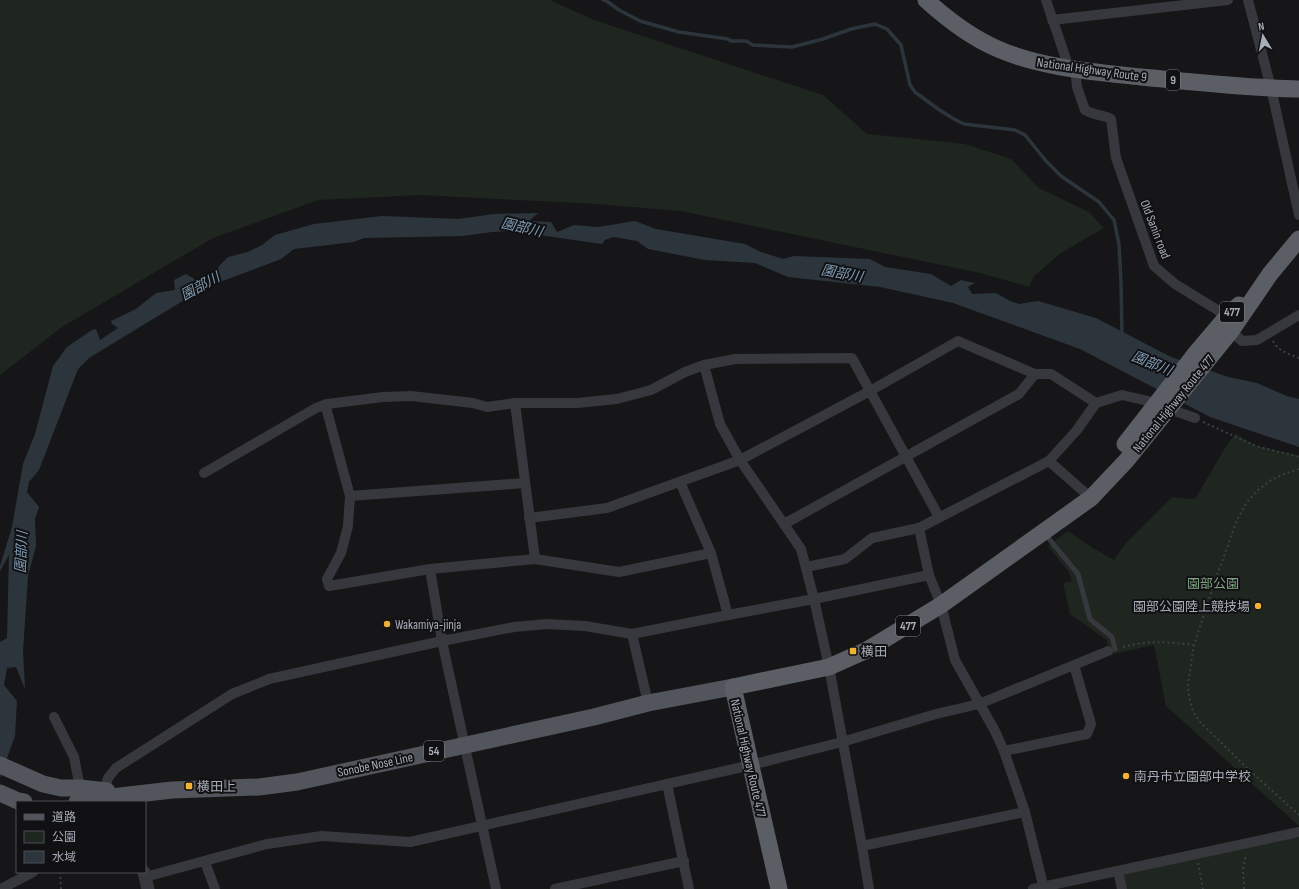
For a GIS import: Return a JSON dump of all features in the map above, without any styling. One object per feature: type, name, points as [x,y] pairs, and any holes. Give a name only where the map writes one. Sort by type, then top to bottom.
[{"type":"highway","name":"National Highway Route 9","points":[[926,0],[969,34],[998,49],[1030,60],[1071,68],[1220,85],[1299,89]]},
{"type":"highway","name":"National Highway Route 477","points":[[779,889],[733,687],[829,667],[867,650],[941,605],[1061,519],[1088,496],[1102,474],[1165,403],[1299,240]]},
{"type":"main road","name":"Sonobe Nose Line","points":[[0,765],[43,784],[61,788],[79,795],[103,794],[132,798],[172,790],[259,787],[297,782],[464,744],[594,717],[648,703],[733,687]]},
{"type":"main road","points":[[0,793],[21,801]]},
{"type":"street","name":"Old Sanin road","points":[[1046,0],[1085,110],[1098,116],[1111,119],[1116,158],[1154,266],[1175,284],[1219,312],[1242,341],[1257,340],[1299,315]]},
{"type":"street","points":[[1052,20],[1228,0]]},
{"type":"street","points":[[1248,0],[1271,88],[1299,215]]},
{"type":"street","points":[[529,518],[607,508],[740,460],[870,391],[958,341],[1035,374],[1052,374],[1096,403]]},
{"type":"street","points":[[204,473],[316,408],[327,404],[383,397],[411,396],[473,402],[487,407],[516,403],[577,403],[617,399],[651,390],[685,372],[704,365],[735,359],[852,358],[939,517]]},
{"type":"street","points":[[704,365],[720,424],[740,460],[801,549],[829,667],[869,889]]},
{"type":"street","points":[[784,524],[1019,394],[1035,374]]},
{"type":"street","points":[[806,566],[845,560],[872,538],[919,528],[1049,461],[1077,430],[1096,403],[1122,395],[1165,403],[1195,418]]},
{"type":"street","points":[[516,403],[535,559]]},
{"type":"street","points":[[327,404],[326,411],[350,496],[348,526],[341,552],[327,579],[329,586],[430,569],[535,559],[619,572],[710,552]]},
{"type":"street","points":[[1049,461],[1088,496]]},
{"type":"street","points":[[680,482],[710,552],[728,615]]},
{"type":"street","points":[[350,496],[525,483]]},
{"type":"street","points":[[919,528],[929,575],[941,605],[955,660],[995,731],[1004,751],[1026,812],[1044,888]]},
{"type":"street","points":[[430,569],[442,641],[496,889]]},
{"type":"street","points":[[103,794],[108,778],[116,768],[232,694],[269,680],[442,641],[514,627],[547,624],[585,626],[632,634],[929,575]]},
{"type":"street","points":[[632,634],[648,703]]},
{"type":"street","points":[[146,879],[267,844],[322,836],[410,842],[751,765],[842,742],[936,714],[979,704],[1112,650]]},
{"type":"street","points":[[1004,751],[1087,734],[1091,724],[1074,665]]},
{"type":"street","points":[[54,717],[74,757],[79,795]]},
{"type":"street","points":[[667,784],[689,889]]},
{"type":"street","points":[[862,846],[1026,812]]},
{"type":"street","points":[[1033,889],[1044,888],[1299,832]]},
{"type":"street","points":[[555,889],[684,861]]},
{"type":"street","points":[[205,862],[215,889]]},
{"type":"street","points":[[1118,871],[1122,889]]},
{"type":"street","points":[[1,889],[31,873]]},
{"type":"lane","points":[[1043,532],[1078,574],[1090,619],[1112,637],[1112,650]]},
{"type":"path","points":[[1268,333],[1276,346],[1286,353],[1299,358]]},
{"type":"path","points":[[1195,418],[1256,446],[1299,457]]},
{"type":"path","points":[[1299,469],[1271,480],[1258,490],[1248,502],[1237,520],[1194,645],[1188,684],[1189,697],[1193,711],[1200,722],[1299,815]]},
{"type":"path","points":[[1112,650],[1140,642],[1166,642],[1194,645]]},
{"type":"path","points":[[1244,889],[1243,870],[1248,843]]},
{"type":"path","points":[[1196,854],[1203,889]]},
{"type":"path","points":[[60,873],[60,889]]},
{"type":"green space","points":[[0,0],[550,0],[594,20],[823,95],[867,134],[965,144],[1011,159],[1039,188],[1089,212],[1104,228],[1061,253],[1034,276],[1029,287],[980,273],[681,211],[598,204],[420,195],[318,200],[213,238],[62,327],[0,375]]},
{"type":"green space","name":"園部公園","points":[[1236,434],[1256,446],[1299,455],[1299,826],[1166,706],[1154,645],[1109,655],[1107,640],[1070,614],[1063,583],[1072,581],[1069,572],[1048,546],[1068,531],[1114,560],[1125,544],[1172,497],[1195,499],[1228,443]]},
{"type":"green space","points":[[1299,835],[1299,889],[1126,889],[1123,877],[1127,872]]},
{"type":"water","name":"園部川","points":[[538,213],[529,221],[551,222],[557,232],[574,225],[598,227],[635,221],[656,229],[745,244],[761,252],[783,259],[794,256],[870,259],[885,267],[931,274],[951,286],[961,280],[975,283],[968,287],[972,294],[996,293],[1019,304],[1038,301],[1096,318],[1171,357],[1228,377],[1257,383],[1287,396],[1299,399],[1299,447],[1210,417],[1080,349],[953,303],[880,287],[788,277],[755,263],[705,260],[648,249],[637,241],[613,237],[605,240],[602,244],[511,231],[463,236],[364,238],[354,242],[294,249],[281,259],[204,288],[89,358],[78,369],[39,470],[29,482],[27,492],[39,507],[35,519],[36,546],[28,576],[23,651],[25,689],[16,667],[7,668],[4,685],[17,701],[15,736],[0,778],[0,642],[7,638],[9,555],[0,571],[0,566],[12,527],[23,464],[35,434],[53,366],[67,347],[92,330],[96,329],[100,340],[118,328],[112,324],[111,321],[136,309],[156,293],[175,290],[174,280],[186,274],[196,280],[216,272],[220,265],[228,257],[248,252],[262,245],[275,235],[314,224],[382,216],[459,219],[493,214]]},
{"type":"waterway","points":[[603,0],[640,21],[679,32],[728,39],[731,41],[746,41],[753,45],[792,47],[823,39],[851,29],[875,24],[887,29],[901,45],[910,85],[915,92],[938,109],[964,124],[1015,130],[1025,135],[1046,161],[1061,176],[1099,202],[1114,220],[1119,244],[1122,336]]},
{"type":"place","name":"園部公園陸上競技場","points":[[1258,606]]},
{"type":"place","name":"Wakamiya-jinja","points":[[387,624]]},
{"type":"place","name":"横田","points":[[853,651]]},
{"type":"place","name":"南丹市立園部中学校","points":[[1126,776]]},
{"type":"place","name":"横田上","points":[[189,786]]}]
